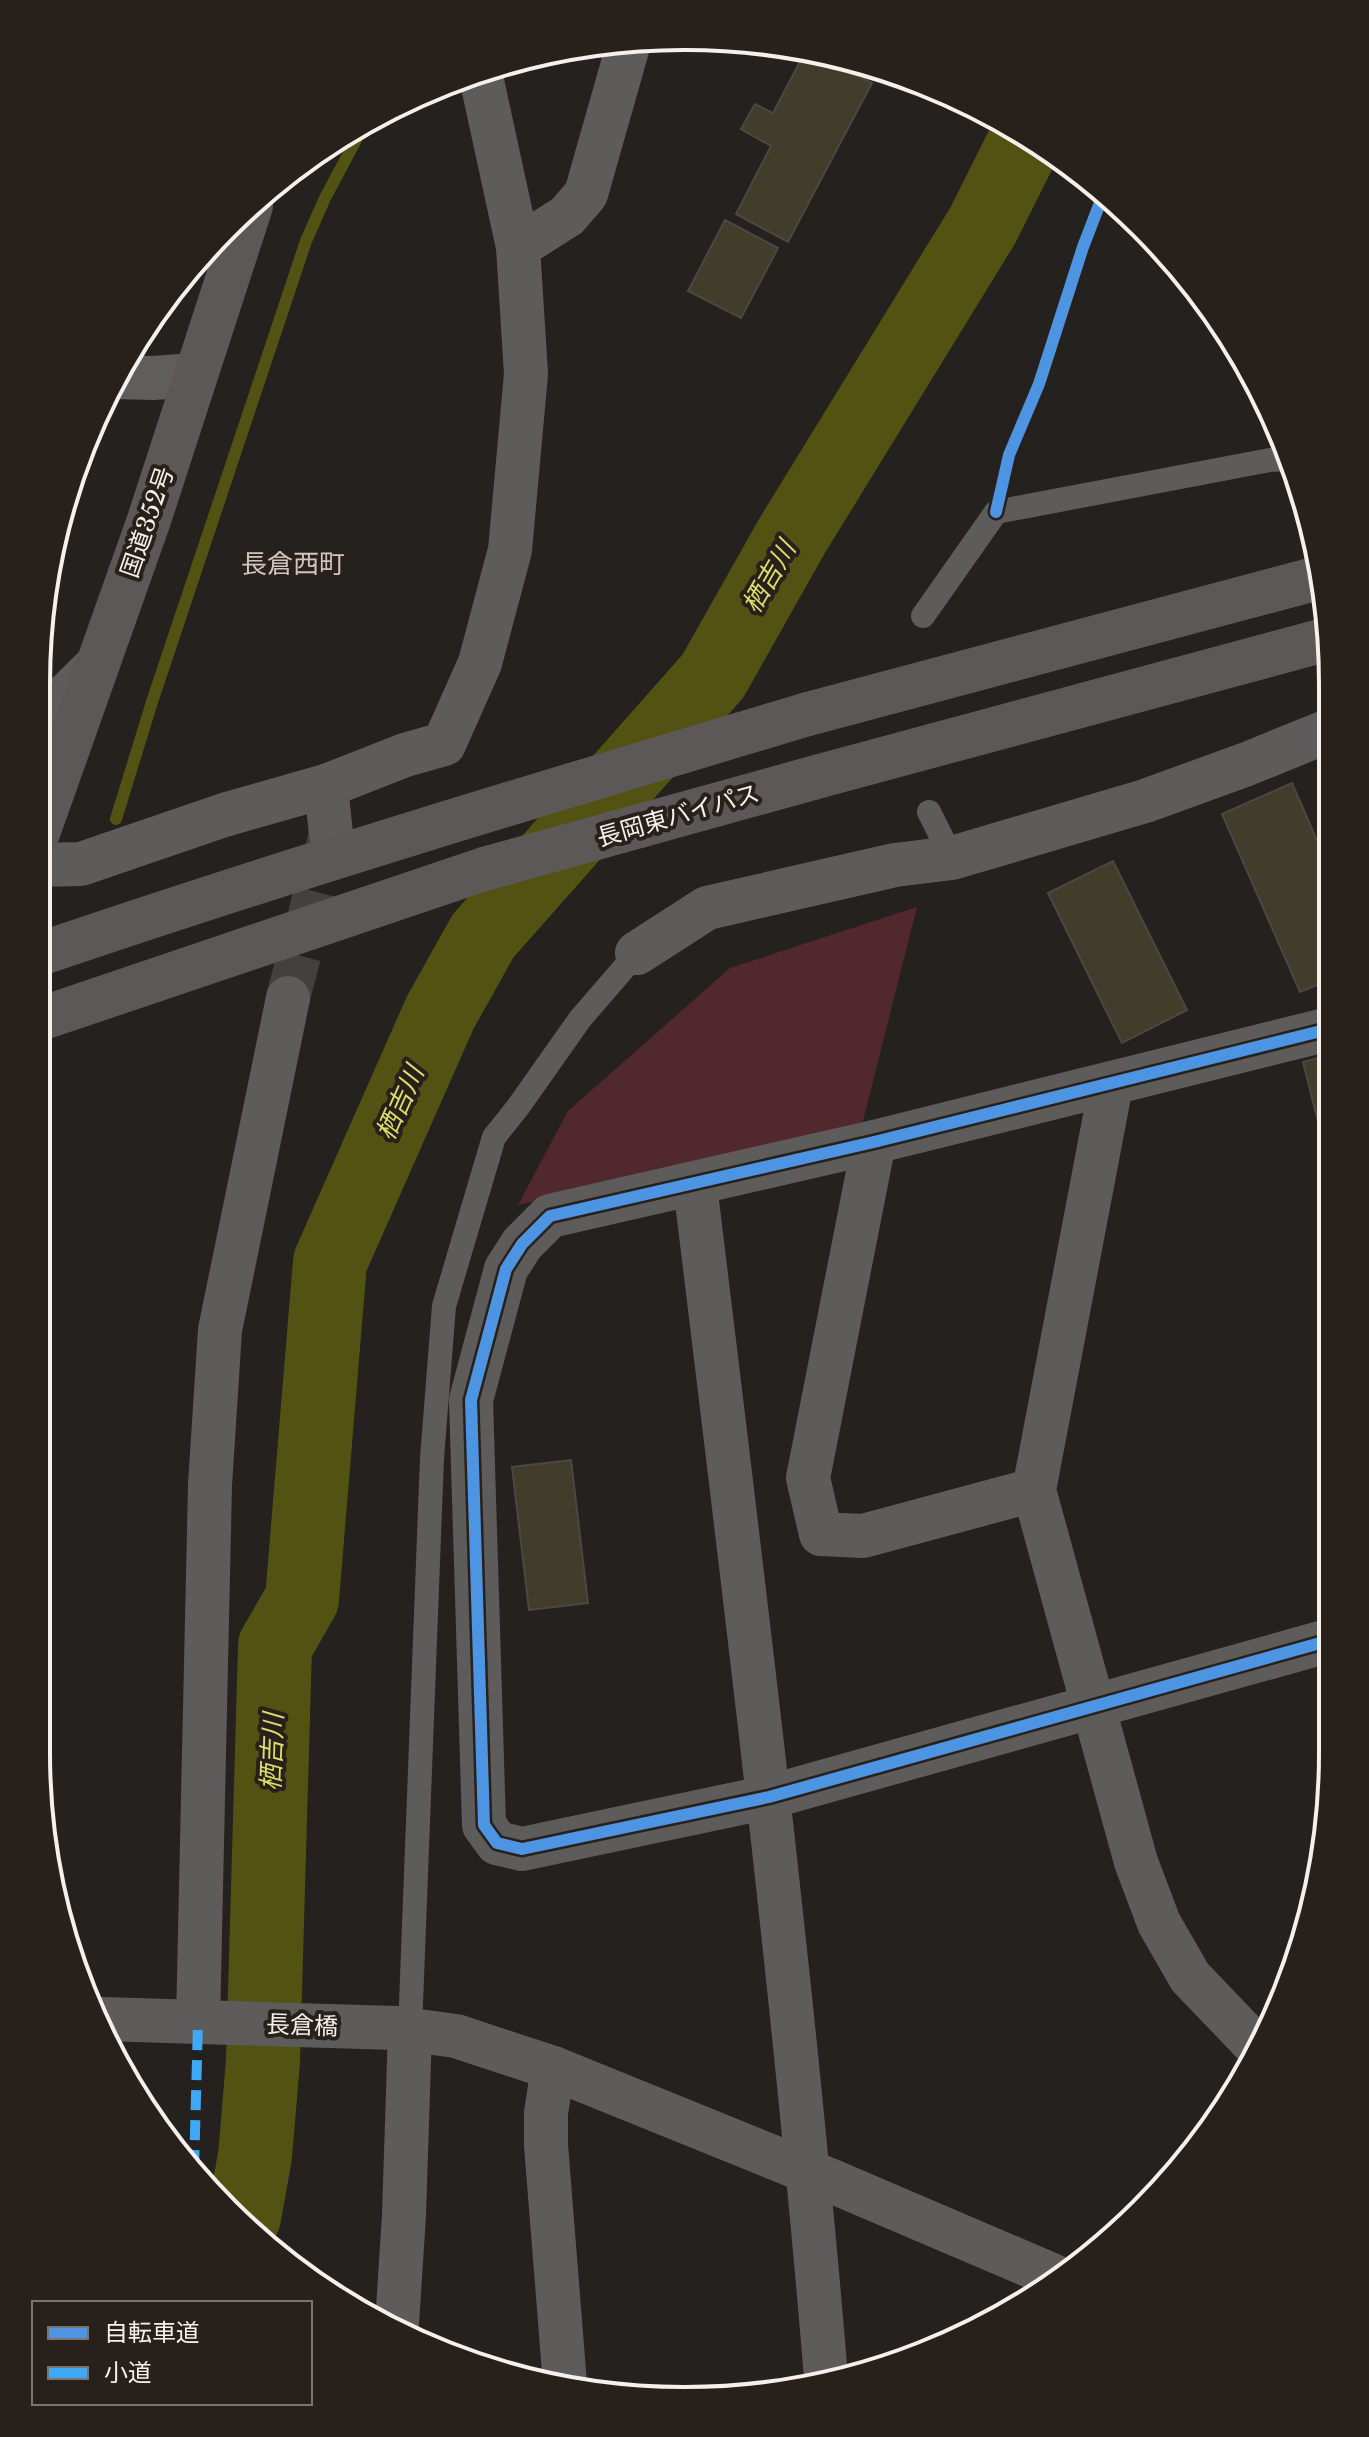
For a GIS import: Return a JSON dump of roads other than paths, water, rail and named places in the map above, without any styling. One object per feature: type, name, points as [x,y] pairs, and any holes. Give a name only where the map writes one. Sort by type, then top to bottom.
[{"type":"highway","name":"国道352号","points":[[50,781],[149,520],[243,229]]},
{"type":"highway","points":[[50,951],[463,817],[808,714],[1310,580]]},
{"type":"highway","name":"長岡東バイパス","points":[[50,1016],[484,869],[1318,642]]},
{"type":"street","points":[[518,247],[567,216],[586,194],[626,53]]},
{"type":"street","points":[[50,865],[81,864],[224,815],[326,786],[405,755],[444,744],[480,663],[510,550],[526,374],[518,247],[483,84]]},
{"type":"street","points":[[129,377],[194,375]]},
{"type":"street","points":[[50,711],[94,668]]},
{"type":"street","points":[[637,953],[707,908],[895,865],[952,858],[1145,801],[1319,735]]},
{"type":"street","points":[[326,786],[331,834]]},
{"type":"street","points":[[204,2022],[210,1485],[220,1330],[288,998]]},
{"type":"street","points":[[1319,1032],[695,1185],[550,1216],[522,1244],[506,1269],[471,1400],[484,1825],[497,1843],[522,1849],[769,1797],[1319,1643]]},
{"type":"street","points":[[1111,1085],[1034,1490],[1136,1862],[1159,1923],[1190,1977],[1250,2040]]},
{"type":"street","points":[[874,1142],[808,1478],[821,1534],[863,1536],[1034,1490]]},
{"type":"street","points":[[695,1185],[769,1797],[825,2371]]},
{"type":"street","name":"長倉橋","points":[[109,2019],[403,2029],[456,2036],[553,2068],[1047,2273]]},
{"type":"street","points":[[397,2318],[404,2215],[403,2029]]},
{"type":"street","points":[[553,2068],[546,2113],[546,2145],[564,2376]]},
{"type":"lane","points":[[923,616],[996,512],[1277,460]]},
{"type":"lane","points":[[929,812],[952,858]]},
{"type":"lane","points":[[403,2029],[432,1458],[444,1306],[494,1137],[580,1019],[637,953]]},
{"type":"waterway","points":[[116,819],[306,241],[354,143]]},
{"type":"waterway","name":"栖吉川","points":[[245,2210],[255,2156],[263,2061],[275,1646],[302,1599],[330,1262],[440,1013],[483,936],[713,676],[792,536],[983,225],[1022,147]]},
{"type":"tunnel","points":[[288,998],[331,834]]},
{"type":"district","name":"長倉西町","points":[[293,564]]}]
